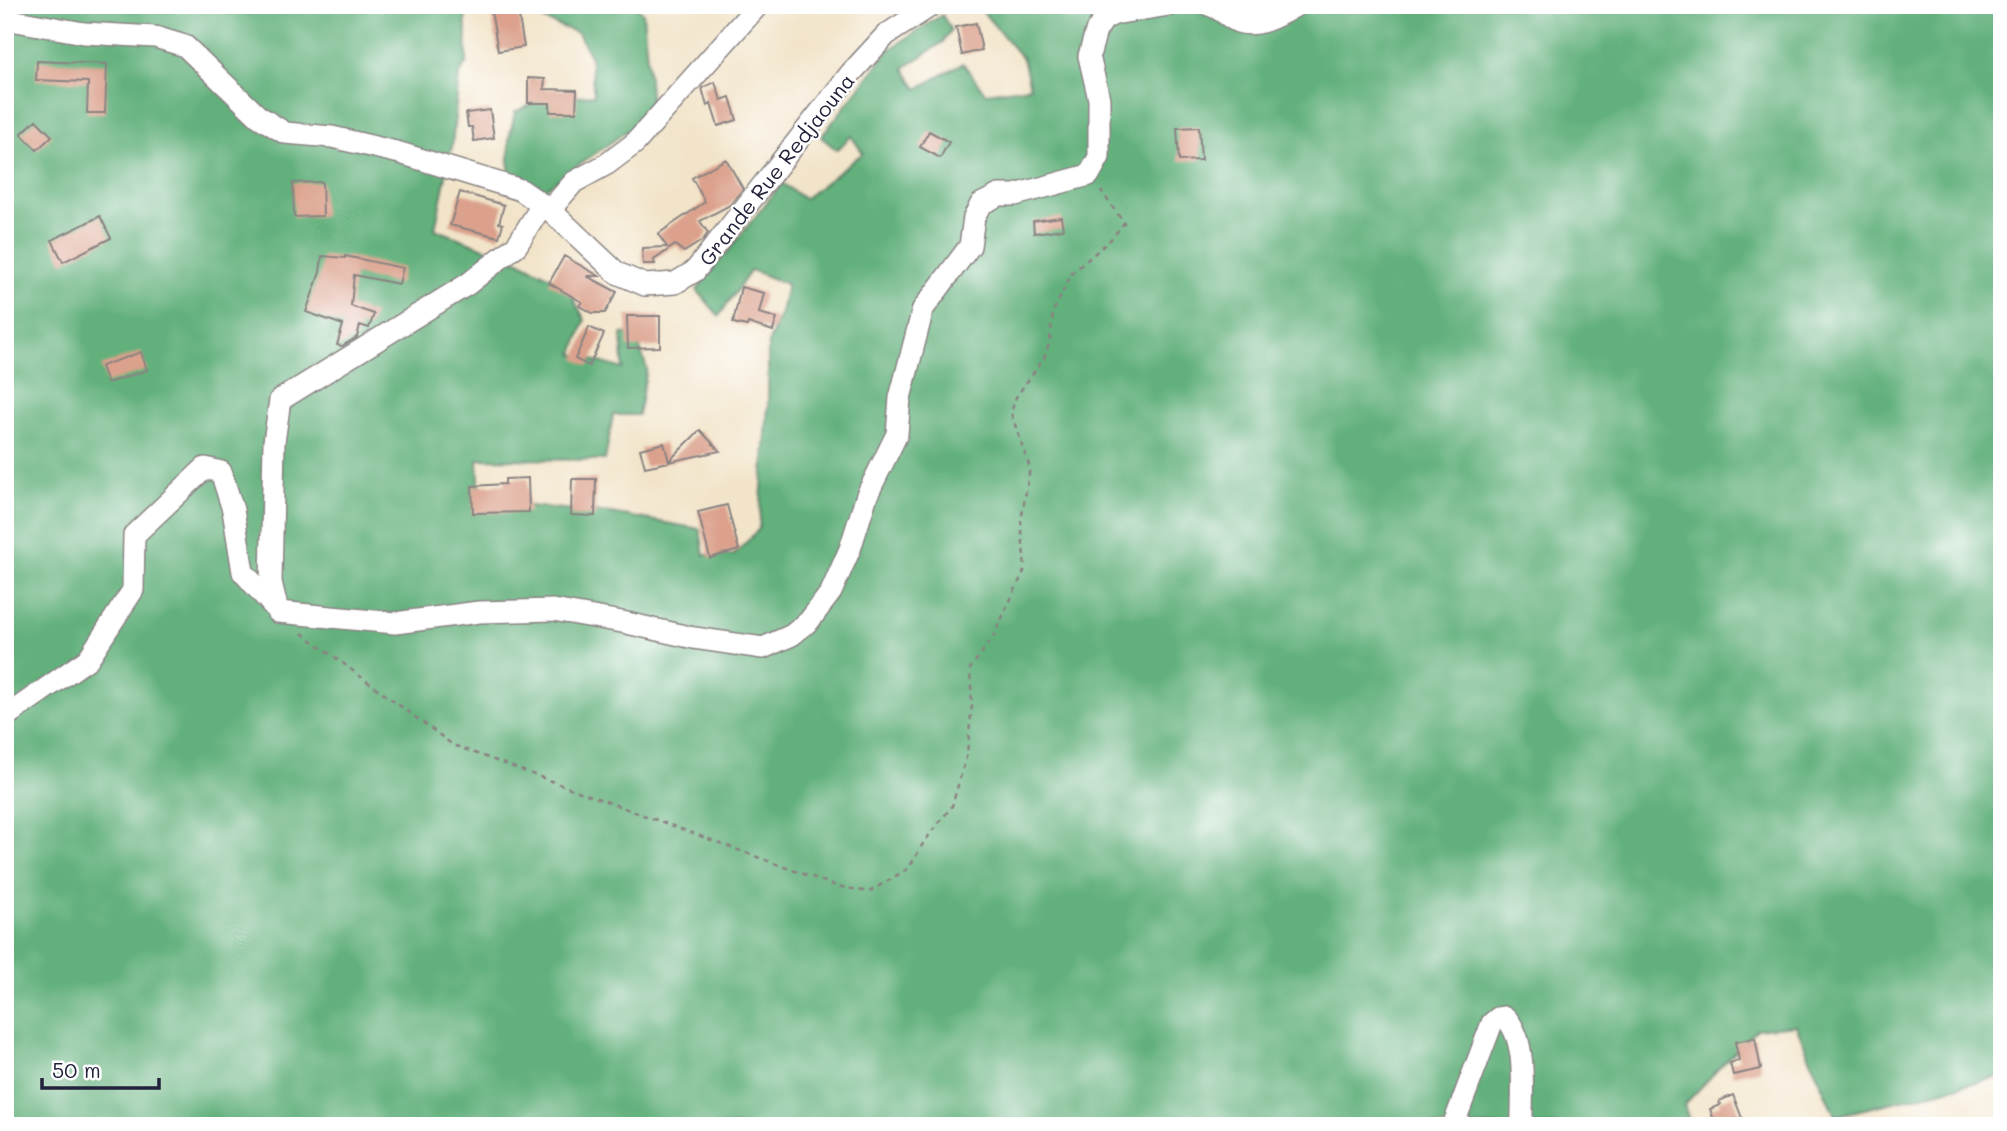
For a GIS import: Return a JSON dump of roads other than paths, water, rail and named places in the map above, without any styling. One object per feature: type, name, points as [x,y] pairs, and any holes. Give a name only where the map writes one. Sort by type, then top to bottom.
[{"type":"street","points":[[278,612],[271,582],[274,442],[279,400],[468,284],[517,245],[546,207],[574,182],[607,164],[635,143],[758,5]]},
{"type":"street","name":"Grande Rue Redjaouna","points":[[5,19],[84,33],[155,37],[185,46],[258,116],[285,132],[332,137],[400,153],[521,190],[546,207],[617,273],[645,285],[675,283],[695,271],[851,73],[886,35],[932,5]]},
{"type":"street","points":[[5,717],[89,659],[133,590],[134,535],[205,468],[221,472],[233,510],[243,572],[278,612],[395,623],[479,612],[552,610],[694,638],[763,648],[792,635],[809,621],[831,593],[850,549],[867,495],[897,434],[900,398],[923,309],[970,246],[974,217],[981,204],[999,195],[1015,195],[1089,175],[1098,157],[1099,99],[1089,56],[1096,31],[1104,19],[1114,14],[1169,5]]},
{"type":"street","points":[[1209,5],[1238,22],[1249,23],[1272,19],[1297,5]]},
{"type":"street","points":[[1453,1126],[1492,1023],[1505,1017],[1520,1044],[1521,1126]]}]
